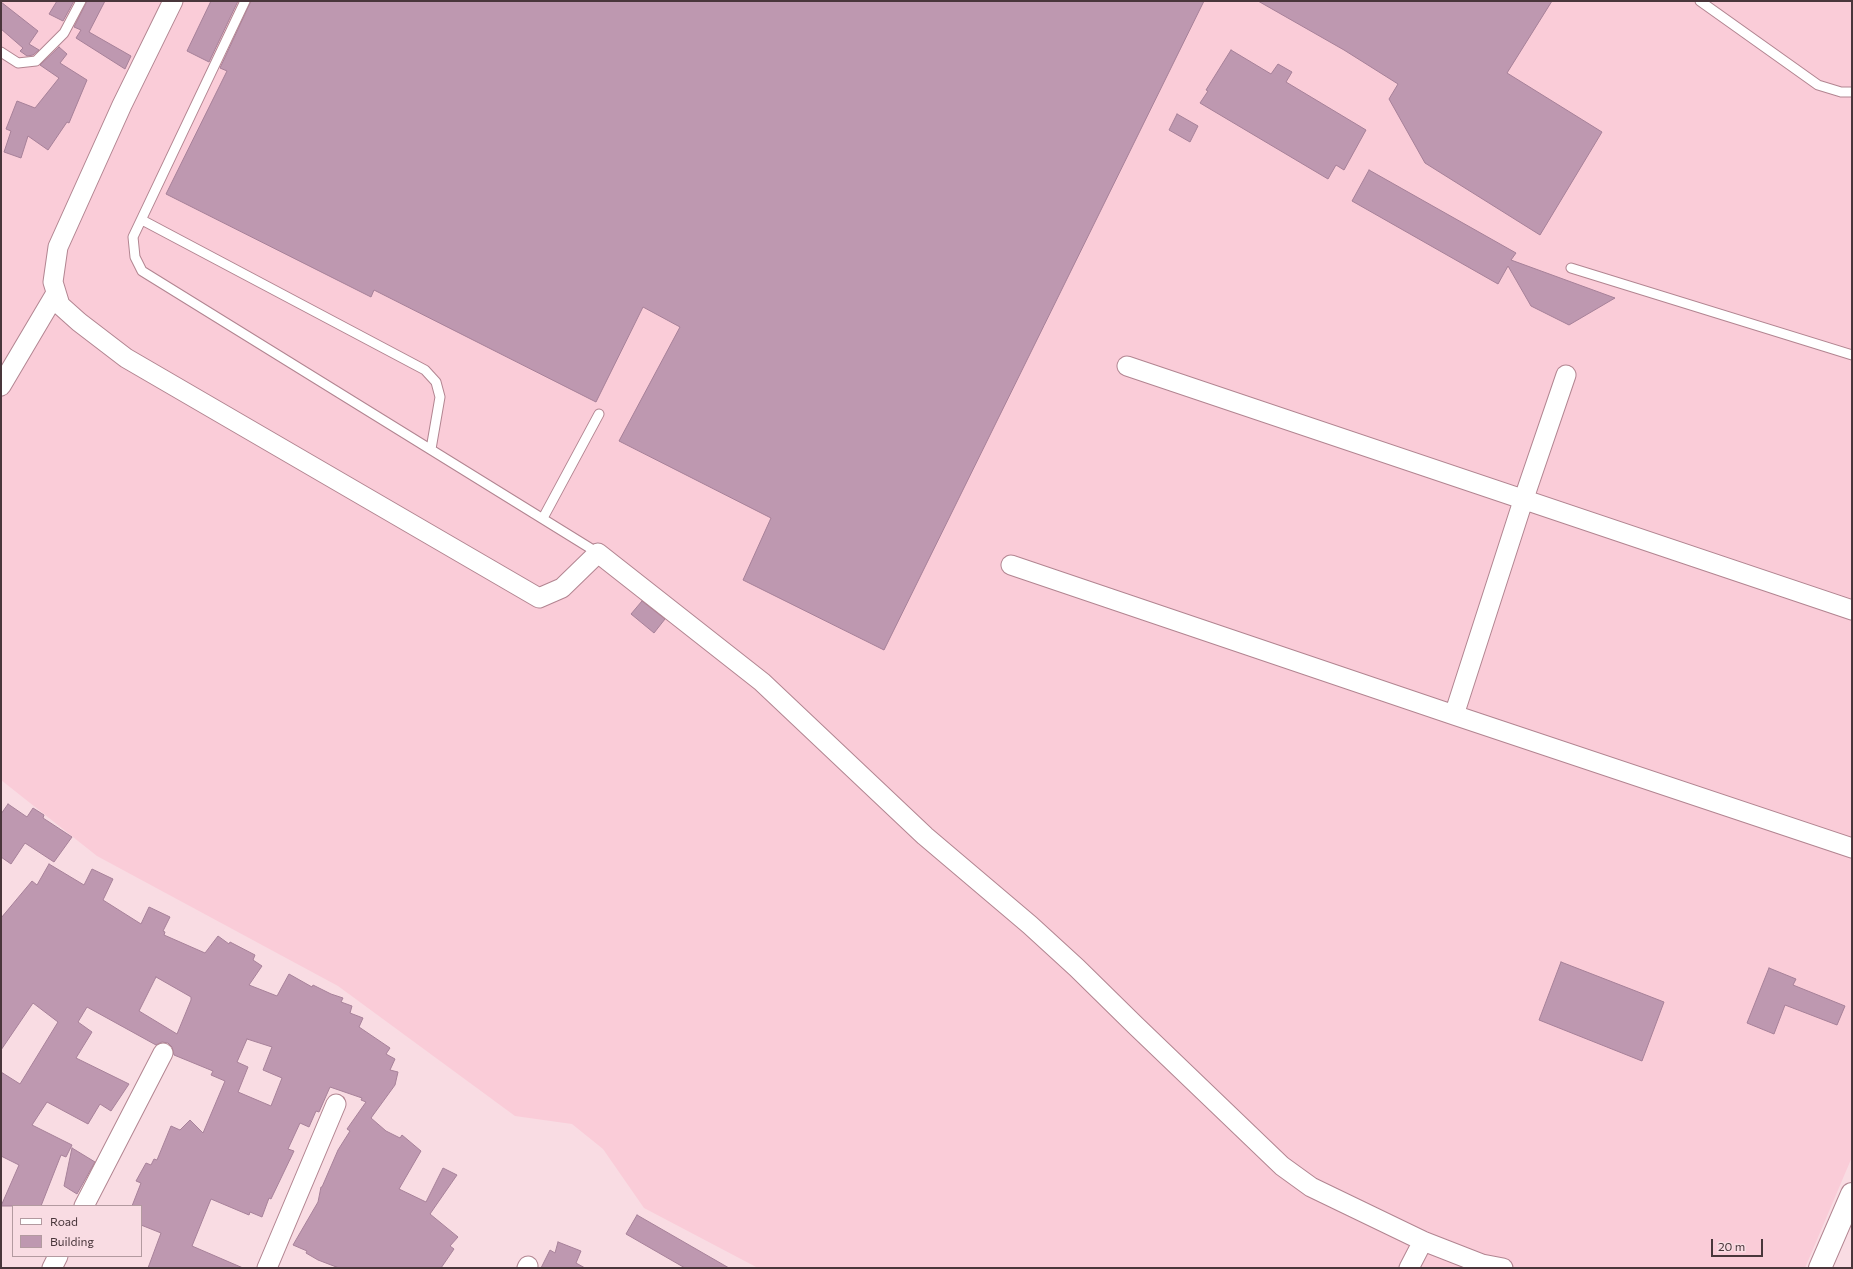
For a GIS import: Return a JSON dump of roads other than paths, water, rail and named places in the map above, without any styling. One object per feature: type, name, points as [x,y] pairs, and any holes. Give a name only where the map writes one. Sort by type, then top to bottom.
[{"type":"main road","points":[[1820,1268],[1852,1194]]},
{"type":"street","points":[[173,1],[122,105],[58,247],[53,282],[60,305],[79,322],[126,358],[539,598],[562,588],[598,553],[762,682],[925,836],[1030,925],[1077,968],[1282,1166],[1311,1187],[1423,1241],[1482,1264],[1503,1268]]},
{"type":"street","points":[[1,386],[56,293]]},
{"type":"street","points":[[1128,366],[1523,501],[1852,610]]},
{"type":"street","points":[[1454,715],[1523,501],[1566,374]]},
{"type":"street","points":[[1011,565],[1852,848]]},
{"type":"street","points":[[85,1205],[163,1053]]},
{"type":"street","points":[[267,1268],[336,1104]]},
{"type":"street","points":[[1409,1268],[1423,1241]]},
{"type":"street","points":[[52,1268],[58,1257]]},
{"type":"lane","points":[[1,52],[18,63],[36,61],[64,33],[81,1]]},
{"type":"lane","points":[[246,1],[133,237],[135,257],[142,271],[598,553]]},
{"type":"lane","points":[[1700,1],[1818,85],[1841,92],[1852,92]]},
{"type":"lane","points":[[142,220],[426,370],[436,382],[440,397],[432,449]]},
{"type":"lane","points":[[1571,268],[1852,355]]},
{"type":"lane","points":[[543,518],[599,414]]}]
